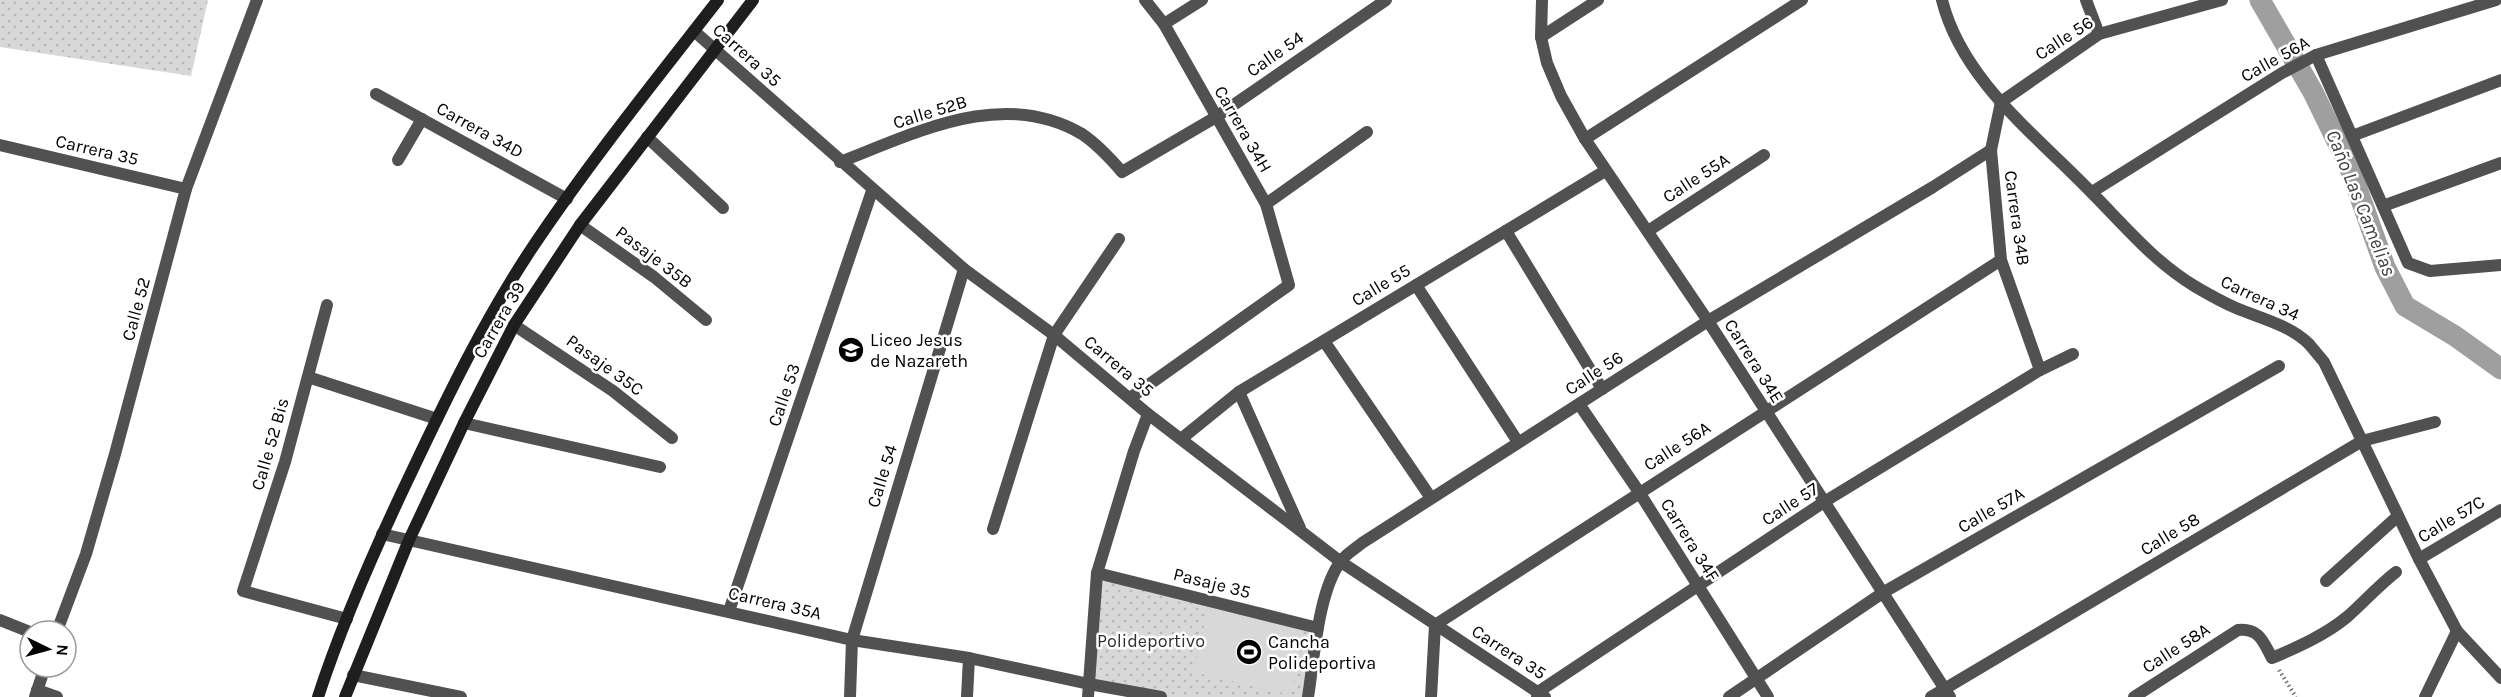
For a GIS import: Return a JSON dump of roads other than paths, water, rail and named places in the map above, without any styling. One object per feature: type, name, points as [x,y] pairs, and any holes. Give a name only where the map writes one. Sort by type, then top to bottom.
[{"type":"main road","name":"Carrera 39","points":[[318,697],[347,618],[382,534],[492,311],[531,249],[625,118],[718,0]]},
{"type":"main road","name":"Carrera 39","points":[[345,697],[352,675],[409,540],[464,423],[514,325],[580,225],[753,0]]},
{"type":"street","name":"Calle 52","points":[[62,619],[86,554],[116,454],[186,189],[257,0]]},
{"type":"street","name":"Carrera 34H","points":[[1130,398],[1289,285],[1266,204],[1164,24],[1145,0]]},
{"type":"street","points":[[1164,24],[1202,0]]},
{"type":"street","name":"Calle 54","points":[[1122,172],[1216,117],[1386,0]]},
{"type":"street","points":[[1541,37],[1542,0]]},
{"type":"street","points":[[1541,37],[1598,0]]},
{"type":"street","points":[[1585,139],[1802,0]]},
{"type":"street","name":"Carrera 34","points":[[1942,0],[1947,20],[1962,50],[2001,102],[2092,192],[2139,244],[2166,267],[2224,302],[2286,328],[2308,343],[2324,362],[2419,559],[2457,631],[2501,678]]},
{"type":"street","points":[[2086,0],[2099,34]]},
{"type":"street","name":"Calle 56","points":[[2001,102],[2099,34],[2222,0]]},
{"type":"street","name":"Calle 56A","points":[[2092,192],[2282,73],[2311,58],[2496,0]]},
{"type":"street","name":"Carrera 35","points":[[694,31],[964,269],[1054,335],[1149,414],[1341,561],[1540,695]]},
{"type":"street","name":"Carrera 34E","points":[[1541,37],[1547,63],[1561,96],[1585,139],[1708,321],[1947,693]]},
{"type":"street","points":[[2311,58],[2352,136],[2408,263],[2430,271],[2501,266]]},
{"type":"street","points":[[2352,136],[2501,80]]},
{"type":"street","name":"Carrera 34D","points":[[376,94],[567,199]]},
{"type":"street","name":"Carrera 34B","points":[[2001,102],[1991,150],[2001,260],[2040,370]]},
{"type":"street","name":"Calle 52B","points":[[840,162],[939,124],[971,116],[1001,113],[1060,123],[1083,135],[1105,153],[1122,172]]},
{"type":"street","points":[[398,160],[422,119]]},
{"type":"street","points":[[1266,204],[1367,132]]},
{"type":"street","points":[[646,137],[723,208]]},
{"type":"street","name":"Carrera 35","points":[[0,145],[186,189]]},
{"type":"street","name":"Calle 56","points":[[1308,697],[1318,628],[1328,589],[1341,561],[1362,543],[1708,321],[1991,150]]},
{"type":"street","name":"Calle 55A","points":[[1648,231],[1764,155]]},
{"type":"street","points":[[2383,206],[2501,163]]},
{"type":"street","name":"Calle 55","points":[[1181,439],[1239,392],[1605,171]]},
{"type":"street","name":"Calle 53","points":[[729,611],[872,190]]},
{"type":"street","name":"Pasaje 35B","points":[[580,225],[654,277],[706,320]]},
{"type":"street","points":[[1506,231],[1602,389]]},
{"type":"street","points":[[993,529],[1054,335],[1119,239]]},
{"type":"street","name":"Calle 56A","points":[[1435,625],[2001,260]]},
{"type":"street","name":"Calle 54","points":[[850,697],[852,640],[964,269]]},
{"type":"street","points":[[1416,285],[1518,442]]},
{"type":"street","name":"Calle 52 Bis","points":[[327,305],[285,462],[243,591],[347,618]]},
{"type":"street","name":"Pasaje 35C","points":[[514,325],[596,379],[672,438]]},
{"type":"street","points":[[1324,341],[1431,498]]},
{"type":"street","name":"Calle 57","points":[[1540,695],[1824,502],[2040,370],[2073,354]]},
{"type":"street","name":"Calle 57A","points":[[1729,697],[1755,677],[1884,592],[2279,366]]},
{"type":"street","points":[[308,376],[437,419]]},
{"type":"street","points":[[1239,392],[1301,530]]},
{"type":"street","name":"Carrera 34F","points":[[1579,404],[1639,492],[1768,697]]},
{"type":"street","points":[[1089,691],[1097,573],[1134,451],[1149,414]]},
{"type":"street","name":"Calle 58","points":[[1931,697],[1947,693],[2362,441],[2436,422]]},
{"type":"street","points":[[464,423],[660,467]]},
{"type":"street","name":"Calle 57C","points":[[2419,559],[2501,510]]},
{"type":"street","points":[[2325,581],[2398,516]]},
{"type":"street","name":"Carrera 35A","points":[[382,534],[852,640],[969,658],[1089,691],[1161,697]]},
{"type":"street","name":"Calle 58A","points":[[2134,697],[2238,630],[2249,629],[2258,634],[2272,658],[2328,630],[2396,572]]},
{"type":"street","name":"Pasaje 35","points":[[1097,573],[1318,628]]},
{"type":"street","points":[[0,620],[18,627]]},
{"type":"street","points":[[1431,697],[1435,625]]},
{"type":"street","points":[[2425,697],[2457,631]]},
{"type":"street","points":[[967,697],[969,658]]},
{"type":"street","points":[[352,675],[461,697]]},
{"type":"street","points":[[41,679],[36,694],[57,697]]},
{"type":"waterway","name":"Caño Las Camelias","points":[[2260,0],[2313,92],[2349,166],[2385,267],[2405,306],[2455,336],[2501,369]]},
{"type":"place","name":"Liceo Jesus de Nazareth","points":[[851,350]]},
{"type":"place","name":"Cancha Polideportiva","points":[[1249,652]]},
{"type":"park label","name":"Polideportivo","points":[[1151,641]]}]
